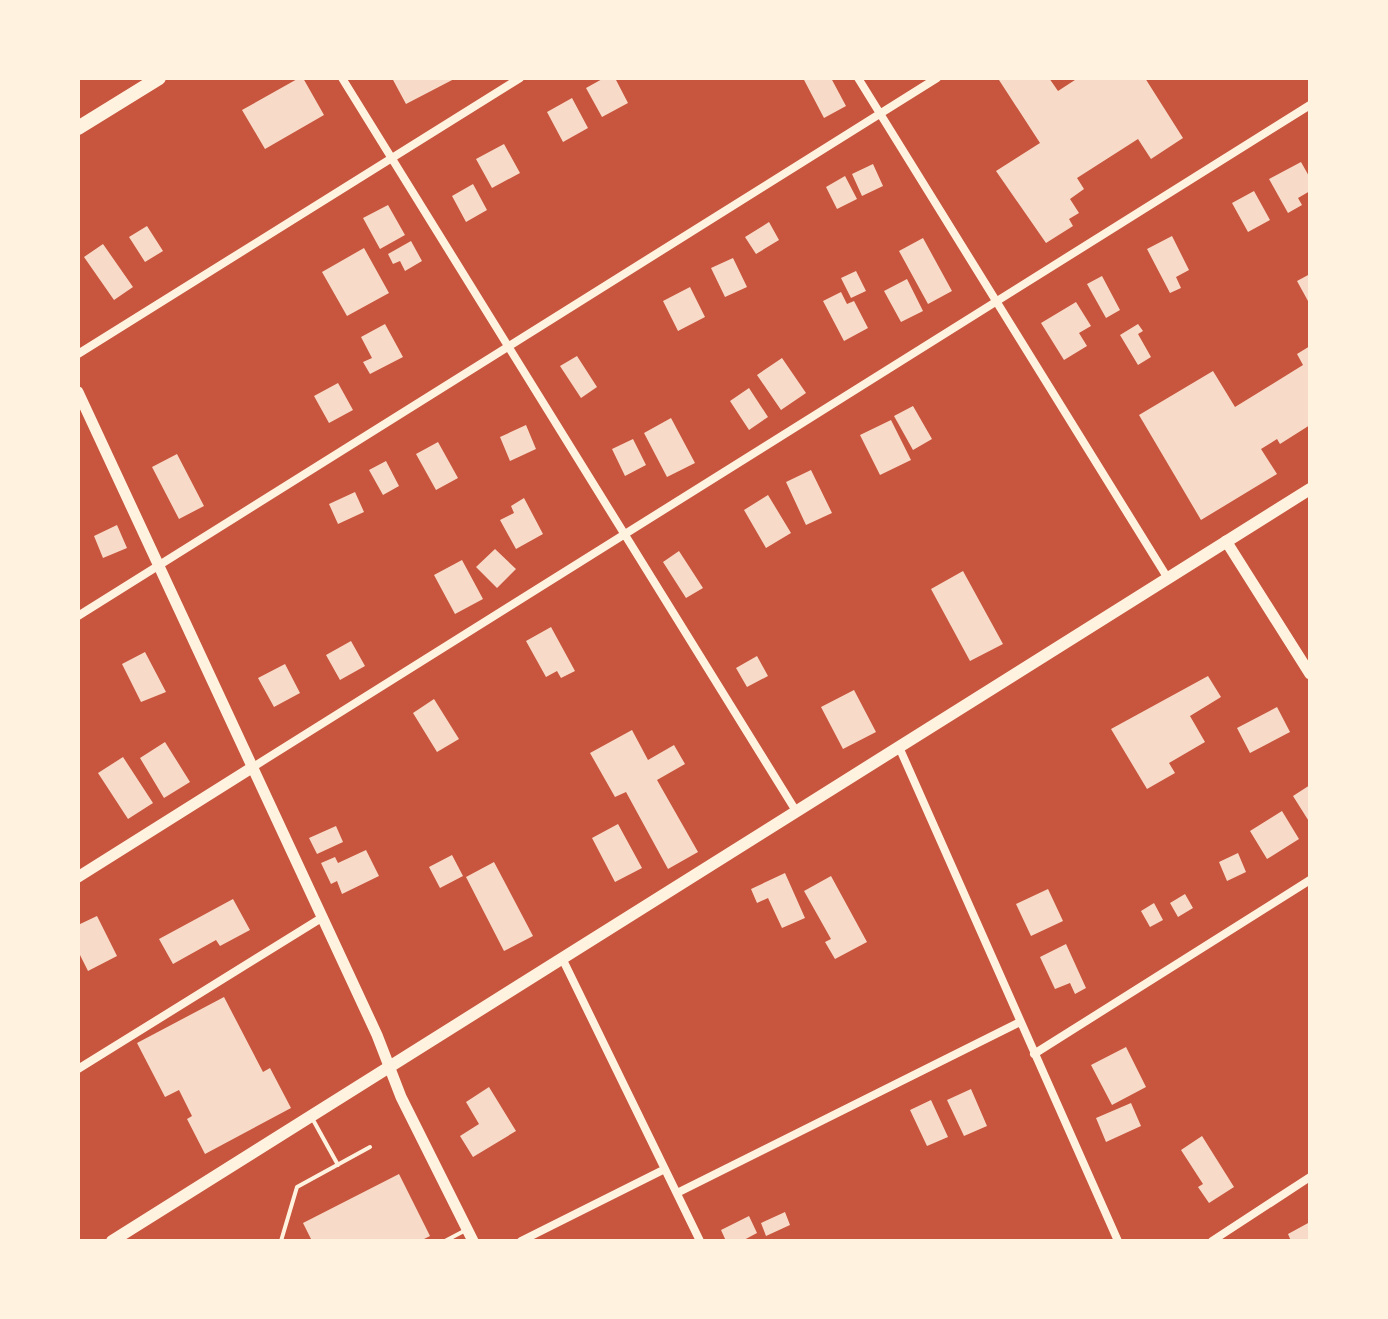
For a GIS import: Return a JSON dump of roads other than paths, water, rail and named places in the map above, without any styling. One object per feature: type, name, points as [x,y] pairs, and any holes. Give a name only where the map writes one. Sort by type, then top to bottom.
[{"type":"main road","points":[[78,128],[159,78]]},
{"type":"main road","points":[[115,1240],[1310,489]]},
{"type":"street","points":[[342,78],[796,811]]},
{"type":"street","points":[[78,354],[520,78]]},
{"type":"street","points":[[858,78],[1167,577]]},
{"type":"street","points":[[78,616],[937,78]]},
{"type":"street","points":[[78,877],[1310,105]]},
{"type":"street","points":[[78,392],[323,917],[377,1035],[401,1097],[470,1235]]},
{"type":"street","points":[[1226,541],[1310,674]]},
{"type":"street","points":[[899,747],[1118,1241]]},
{"type":"street","points":[[1034,1054],[1310,880]]},
{"type":"street","points":[[78,1069],[323,917]]},
{"type":"street","points":[[562,958],[700,1241]]},
{"type":"street","points":[[677,1193],[1020,1022]]},
{"type":"street","points":[[521,1241],[665,1169]]},
{"type":"street","points":[[1212,1241],[1310,1177]]},
{"type":"lane","points":[[311,1117],[338,1165]]},
{"type":"lane","points":[[281,1241],[297,1187],[370,1147]]},
{"type":"lane","points":[[445,1241],[470,1235]]}]
